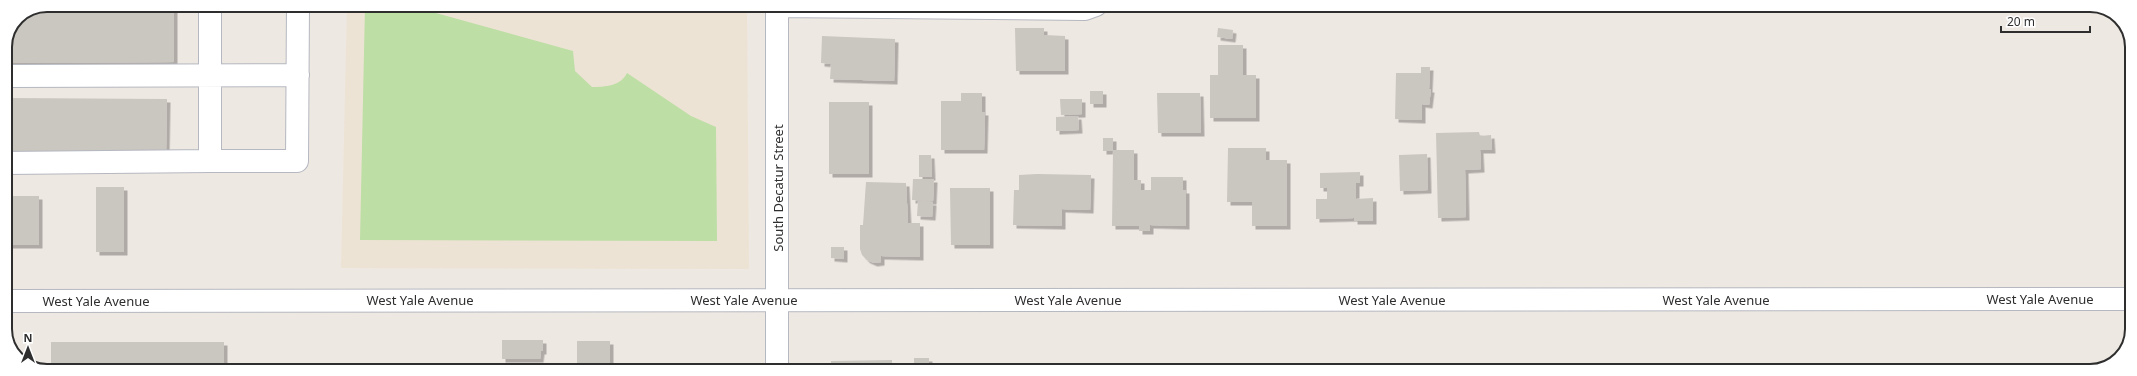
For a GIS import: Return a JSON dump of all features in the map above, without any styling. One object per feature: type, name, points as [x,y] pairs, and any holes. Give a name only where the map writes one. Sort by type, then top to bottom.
[{"type":"street","points":[[210,12],[210,161]]},
{"type":"street","points":[[12,163],[297,161],[298,12]]},
{"type":"street","name":"South Decatur Street","points":[[777,12],[777,364]]},
{"type":"street","points":[[12,76],[298,75]]},
{"type":"street","name":"West Yale Avenue","points":[[12,301],[2125,299]]},
{"type":"shaded area","points":[[347,12],[747,12],[749,269],[341,268]]},
{"type":"green space","points":[[365,12],[432,12],[573,51],[575,71],[592,87],[602,87],[617,83],[621,81],[627,73],[691,116],[716,127],[717,241],[360,240]]},
{"type":"building","points":[[174,12],[174,62],[12,63],[12,47],[15,34],[22,22],[40,13]]},
{"type":"building","points":[[1015,28],[1044,28],[1044,35],[1065,36],[1065,71],[1016,71]]},
{"type":"building","points":[[1218,28],[1233,30],[1232,39],[1217,37]]},
{"type":"building","points":[[822,36],[895,39],[894,81],[830,79],[831,64],[821,63]]},
{"type":"building","points":[[1218,45],[1243,45],[1243,75],[1256,75],[1256,118],[1210,118],[1210,75],[1218,75]]},
{"type":"building","points":[[1421,67],[1430,67],[1429,89],[1431,89],[1429,105],[1422,104],[1422,120],[1395,119],[1396,73],[1421,73]]},
{"type":"building","points":[[1090,91],[1103,91],[1103,104],[1090,104]]},
{"type":"building","points":[[961,93],[982,93],[982,112],[985,112],[984,150],[941,150],[941,101],[961,101]]},
{"type":"building","points":[[1157,93],[1200,93],[1201,133],[1158,133]]},
{"type":"building","points":[[12,98],[167,99],[166,153],[12,154]]},
{"type":"building","points":[[1060,99],[1082,99],[1082,114],[1061,115]]},
{"type":"building","points":[[829,102],[869,102],[869,174],[829,174]]},
{"type":"building","points":[[1078,116],[1079,130],[1056,131],[1056,117]]},
{"type":"building","points":[[1479,132],[1480,136],[1491,135],[1492,150],[1480,150],[1481,169],[1465,170],[1466,217],[1438,218],[1436,133]]},
{"type":"building","points":[[1103,138],[1113,138],[1113,150],[1134,150],[1134,180],[1141,180],[1141,190],[1151,190],[1151,177],[1183,177],[1183,190],[1186,190],[1186,226],[1150,225],[1150,231],[1139,231],[1139,226],[1112,226],[1113,151],[1103,151]]},
{"type":"building","points":[[1228,148],[1266,148],[1266,160],[1287,160],[1287,226],[1252,226],[1252,202],[1227,202]]},
{"type":"building","points":[[1427,154],[1428,190],[1400,191],[1399,155]]},
{"type":"building","points":[[919,155],[931,155],[932,177],[919,177]]},
{"type":"building","points":[[1360,172],[1360,183],[1356,183],[1356,199],[1373,198],[1373,221],[1354,221],[1354,218],[1316,219],[1316,199],[1327,199],[1327,188],[1320,188],[1320,173]]},
{"type":"building","points":[[1019,175],[1091,175],[1090,210],[1062,209],[1062,226],[1013,225],[1014,190],[1019,190]]},
{"type":"building","points":[[913,179],[934,179],[933,201],[912,200]]},
{"type":"building","points":[[866,182],[906,183],[908,223],[920,223],[920,257],[881,256],[881,262],[874,263],[867,260],[862,255],[860,249],[860,225],[863,225]]},
{"type":"building","points":[[96,187],[124,187],[124,252],[96,252]]},
{"type":"building","points":[[950,188],[990,188],[990,245],[951,245]]},
{"type":"building","points":[[12,196],[39,196],[39,245],[12,245]]},
{"type":"building","points":[[918,201],[933,202],[932,217],[917,216]]},
{"type":"building","points":[[831,247],[844,247],[844,259],[831,258]]},
{"type":"building","points":[[502,340],[543,340],[543,351],[541,351],[540,359],[502,359]]},
{"type":"building","points":[[577,341],[610,341],[610,364],[577,364]]},
{"type":"building","points":[[51,342],[224,342],[224,364],[51,364]]},
{"type":"building","points":[[914,358],[929,358],[929,364],[914,364]]},
{"type":"building","points":[[892,360],[892,364],[831,364],[831,361]]}]
